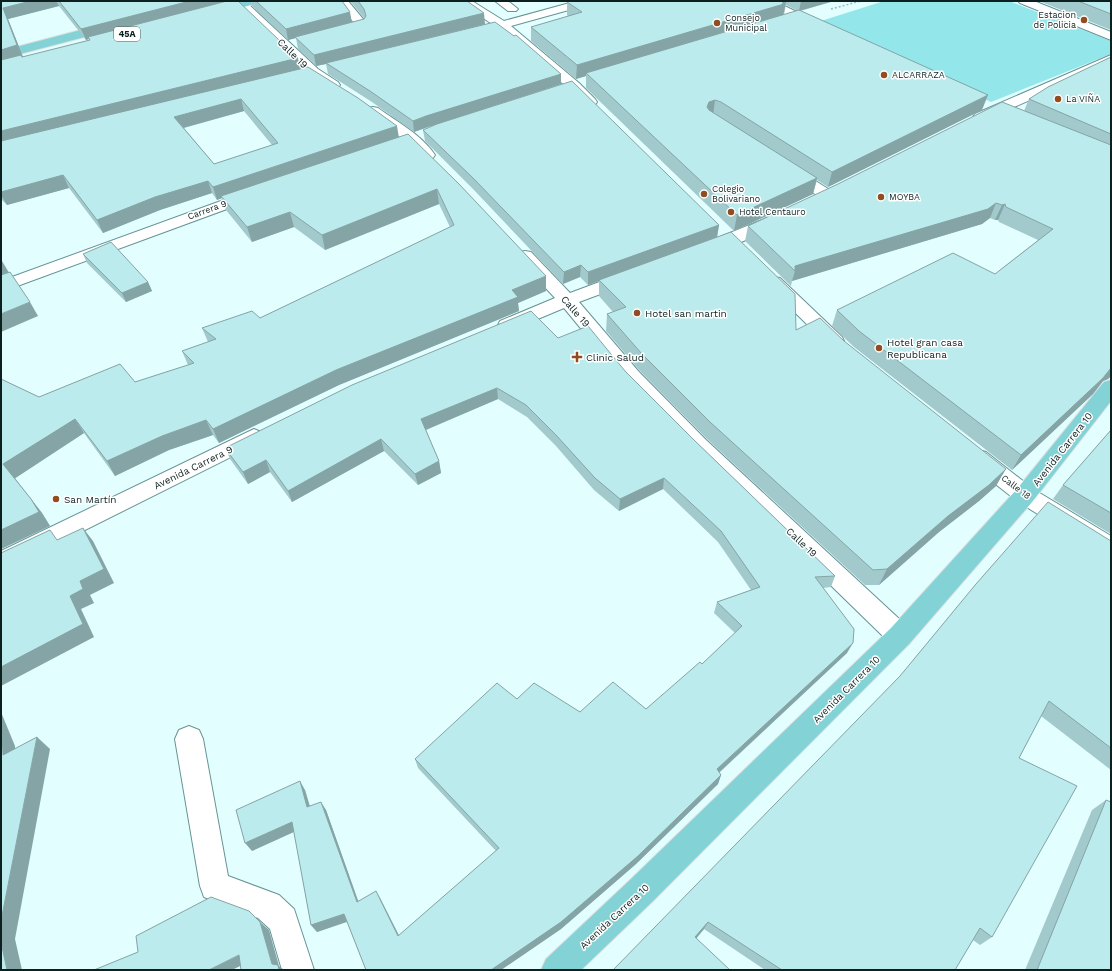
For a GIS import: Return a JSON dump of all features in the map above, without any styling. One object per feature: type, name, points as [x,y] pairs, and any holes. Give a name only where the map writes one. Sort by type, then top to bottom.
[{"type":"main road","points":[[204,14],[245,2]]},
{"type":"main road","name":"45A","points":[[1,55],[123,23]]},
{"type":"main road","name":"Avenida Carrera 10","points":[[557,970],[642,891],[900,636],[1025,495],[1111,387]]},
{"type":"street","points":[[464,1],[502,25],[574,86],[601,113]]},
{"type":"street","points":[[501,1],[512,9]]},
{"type":"street","points":[[479,31],[590,1]]},
{"type":"street","points":[[765,1],[828,32]]},
{"type":"street","points":[[1024,1],[1111,36]]},
{"type":"street","name":"Calle 19","points":[[245,2],[294,44],[313,72],[353,98],[412,140],[440,167]]},
{"type":"street","points":[[330,34],[362,25],[343,2]]},
{"type":"street","points":[[784,23],[800,18]]},
{"type":"street","points":[[962,127],[997,109],[1111,59]]},
{"type":"street","points":[[777,162],[834,192],[807,205]]},
{"type":"street","name":"Carrera 9","points":[[1,287],[262,191]]},
{"type":"street","points":[[694,254],[736,245],[786,214]]},
{"type":"street","points":[[716,226],[736,245]]},
{"type":"street","name":"Calle 19","points":[[514,244],[567,300],[632,377],[699,445],[900,636]]},
{"type":"street","points":[[764,272],[846,352]]},
{"type":"street","points":[[494,330],[567,300],[642,273]]},
{"type":"street","name":"Avenida Carrera 9","points":[[1,562],[270,429]]},
{"type":"street","name":"Calle 18","points":[[964,447],[1025,495],[1111,548]]},
{"type":"street","points":[[189,739],[215,886],[268,906],[283,920],[298,970]]},
{"type":"shaded area","points":[[884,1],[1009,1],[1111,41],[1111,54],[991,102],[821,21]]},
{"type":"building","points":[[1,1],[31,1],[3,8],[17,45],[1,50]]},
{"type":"building","points":[[59,1],[190,1],[81,29]]},
{"type":"building","points":[[227,1],[238,1],[298,58],[1,131],[1,60],[21,55],[22,57],[90,40],[88,37]]},
{"type":"building","points":[[256,1],[342,1],[350,12],[286,29]]},
{"type":"building","points":[[358,1],[467,1],[484,13],[314,55],[295,37],[364,19],[366,16],[364,9]]},
{"type":"building","points":[[1078,1],[1111,1],[1111,14]]},
{"type":"building","points":[[567,2],[786,2],[782,3],[784,4],[577,65],[531,27],[582,12]]},
{"type":"building","points":[[799,10],[988,95],[832,172],[721,102],[715,100],[709,102],[707,107],[709,110],[817,178],[737,215],[586,73]]},
{"type":"building","points":[[495,22],[514,36],[516,35],[561,74],[413,121],[326,63]]},
{"type":"building","points":[[1111,57],[1111,134],[1029,99],[1048,87]]},
{"type":"building","points":[[308,67],[358,98],[397,126],[213,187],[208,181],[155,197],[97,220],[63,175],[1,192],[1,141]],"holes":[[[241,99],[278,143],[214,164],[174,117]]]},
{"type":"building","points":[[572,81],[719,225],[588,272],[581,265],[564,272],[473,178],[423,130],[437,124]]},
{"type":"building","points":[[1002,102],[1111,145],[1111,368],[1103,378],[1021,455],[859,331],[837,310],[953,253],[995,274],[1053,229],[1006,207],[1005,204],[1002,205],[996,203],[988,209],[795,266],[795,271],[748,226],[838,184]]},
{"type":"building","points":[[408,134],[459,184],[546,276],[512,290],[518,297],[336,370],[213,429],[206,420],[162,436],[107,461],[75,419],[3,464],[31,499],[39,512],[1,530],[1,379],[39,397],[120,364],[135,382],[194,363],[182,351],[216,339],[202,328],[252,311],[260,318],[454,225],[437,189],[322,235],[290,212],[247,227],[221,196]]},
{"type":"building","points":[[731,232],[795,294],[796,330],[820,318],[844,341],[1006,469],[989,485],[948,516],[887,569],[873,570],[710,422],[642,354],[607,314],[626,307],[599,280]]},
{"type":"building","points":[[111,242],[148,282],[122,293],[83,254]]},
{"type":"building","points":[[10,272],[30,302],[1,314],[1,275]]},
{"type":"building","points":[[531,311],[558,338],[588,326],[625,371],[835,576],[815,577],[854,629],[853,643],[717,769],[721,775],[638,856],[561,922],[491,970],[366,970],[344,914],[311,925],[292,822],[245,843],[236,810],[300,781],[307,807],[321,802],[357,902],[376,891],[398,936],[499,848],[415,759],[497,683],[517,699],[534,683],[580,712],[613,682],[646,709],[700,662],[702,664],[742,626],[717,602],[760,587],[721,531],[664,478],[620,499],[595,478],[526,405],[497,388],[421,419],[439,461],[415,474],[381,439],[288,491],[266,460],[243,472],[225,448],[352,385]]},
{"type":"building","points":[[1111,430],[1111,513],[1063,485]]},
{"type":"building","points":[[1048,502],[1111,541],[1111,748],[1049,701],[1019,758],[1077,786],[992,937],[980,928],[955,970],[782,970],[708,922],[695,937],[730,970],[613,970],[900,676],[976,584]]},
{"type":"building","points":[[83,528],[104,569],[80,581],[83,589],[70,596],[83,624],[1,667],[1,553],[50,530],[57,540]]},
{"type":"building","points":[[1,733],[3,755],[37,737],[1,921]]},
{"type":"building","points":[[1106,800],[1111,802],[1111,970],[1037,970]]},
{"type":"building","points":[[211,897],[249,911],[260,922],[272,964],[278,965],[279,970],[241,970],[239,955],[209,970],[94,970],[138,952],[136,936]]},
{"type":"building","points":[[1,942],[7,970],[1,970]]},
{"type":"place","name":"Estacion de Policia","points":[[1084,20]]},
{"type":"place","name":"Consejo Municipal","points":[[717,23]]},
{"type":"place","name":"ALCARRAZA","points":[[884,75]]},
{"type":"place","name":"La VIÑA","points":[[1058,99]]},
{"type":"place","name":"Colegio Bolivariano","points":[[704,194]]},
{"type":"place","name":"MOYBA","points":[[881,197]]},
{"type":"place","name":"Hotel Centauro","points":[[731,212]]},
{"type":"place","name":"Hotel san martin","points":[[637,313]]},
{"type":"place","name":"Hotel gran casa Republicana","points":[[879,348]]},
{"type":"place","name":"Clinic Salud","points":[[577,357]]},
{"type":"place","name":"San Martín","points":[[56,499]]}]
